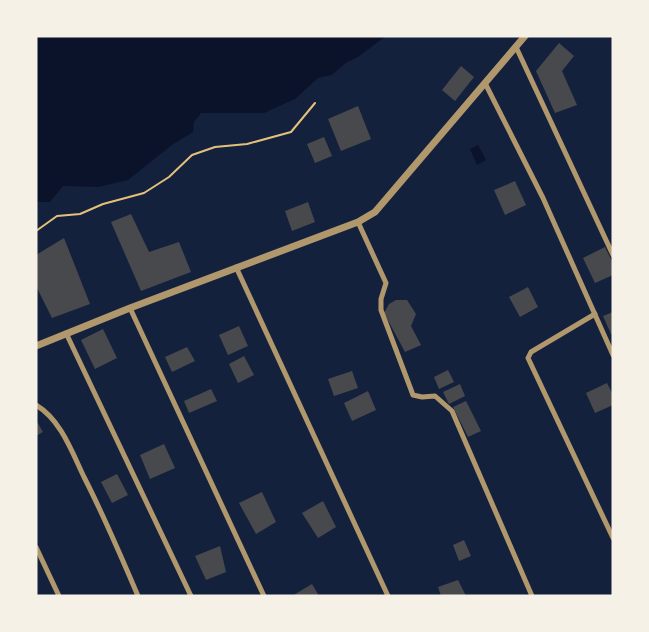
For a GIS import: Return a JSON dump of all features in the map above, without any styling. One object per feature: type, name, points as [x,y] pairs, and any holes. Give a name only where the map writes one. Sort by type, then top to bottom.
[{"type":"street","points":[[36,346],[236,267],[358,222],[375,212],[525,36]]},
{"type":"street","points":[[516,47],[613,255]]},
{"type":"street","points":[[485,83],[543,198],[613,355]]},
{"type":"street","points":[[358,222],[386,283],[381,299],[381,310],[414,395],[422,397],[435,396],[452,411],[532,596]]},
{"type":"street","points":[[236,267],[388,596]]},
{"type":"street","points":[[130,308],[264,596]]},
{"type":"street","points":[[595,314],[530,352],[528,358],[613,538]]},
{"type":"street","points":[[66,333],[191,596]]},
{"type":"street","points":[[36,405],[44,410],[60,429],[110,528],[138,596]]},
{"type":"street","points":[[36,547],[60,596]]},
{"type":"path","points":[[36,231],[57,216],[80,214],[103,204],[144,193],[169,177],[192,155],[215,147],[247,144],[290,132],[315,103]]},
{"type":"water","points":[[36,36],[386,36],[358,57],[347,62],[332,75],[318,78],[295,99],[264,113],[201,113],[194,122],[193,132],[172,145],[128,180],[98,187],[63,186],[50,202],[36,202]]},
{"type":"water","points":[[478,145],[486,160],[477,165],[470,149]]},
{"type":"building","points":[[559,43],[574,56],[562,71],[577,105],[555,113],[536,71]]},
{"type":"building","points":[[461,66],[474,77],[455,101],[442,90]]},
{"type":"building","points":[[358,106],[371,139],[341,151],[328,119]]},
{"type":"building","points":[[324,137],[332,156],[315,163],[307,144]]},
{"type":"building","points":[[515,181],[526,205],[505,215],[494,190]]},
{"type":"building","points":[[308,202],[315,222],[292,231],[285,211]]},
{"type":"building","points":[[131,214],[149,252],[179,242],[191,272],[141,291],[111,222]]},
{"type":"building","points":[[64,238],[90,304],[52,318],[36,286],[36,255]]},
{"type":"building","points":[[605,247],[613,263],[613,275],[595,283],[583,258]]},
{"type":"building","points":[[528,287],[538,307],[520,317],[509,297]]},
{"type":"building","points":[[396,300],[407,300],[416,314],[411,326],[421,345],[405,352],[384,313],[389,304]]},
{"type":"building","points":[[613,312],[613,334],[611,334],[603,316]]},
{"type":"building","points":[[239,326],[248,346],[228,355],[219,335]]},
{"type":"building","points":[[103,329],[117,358],[95,369],[81,340]]},
{"type":"building","points":[[187,347],[195,361],[172,372],[165,357]]},
{"type":"building","points":[[244,356],[254,375],[238,383],[229,364]]},
{"type":"building","points":[[448,370],[454,382],[439,389],[434,377]]},
{"type":"building","points":[[352,371],[358,388],[334,396],[328,379]]},
{"type":"building","points":[[607,383],[613,395],[613,405],[595,413],[586,393]]},
{"type":"building","points":[[460,384],[465,396],[449,404],[443,392]]},
{"type":"building","points":[[211,389],[217,401],[189,413],[184,401]]},
{"type":"building","points":[[368,391],[376,410],[352,421],[344,403]]},
{"type":"building","points":[[466,401],[481,431],[468,437],[453,407]]},
{"type":"building","points":[[36,420],[43,432],[36,436]]},
{"type":"building","points":[[164,444],[175,468],[150,479],[140,455]]},
{"type":"building","points":[[117,474],[128,495],[112,503],[101,482]]},
{"type":"building","points":[[262,492],[276,522],[256,534],[239,503]]},
{"type":"building","points":[[323,501],[336,527],[318,538],[302,513]]},
{"type":"building","points":[[464,540],[471,556],[459,561],[453,545]]},
{"type":"building","points":[[220,546],[226,572],[206,580],[195,556]]},
{"type":"building","points":[[458,580],[466,596],[441,596],[438,587]]},
{"type":"building","points":[[312,584],[319,596],[292,596]]}]
